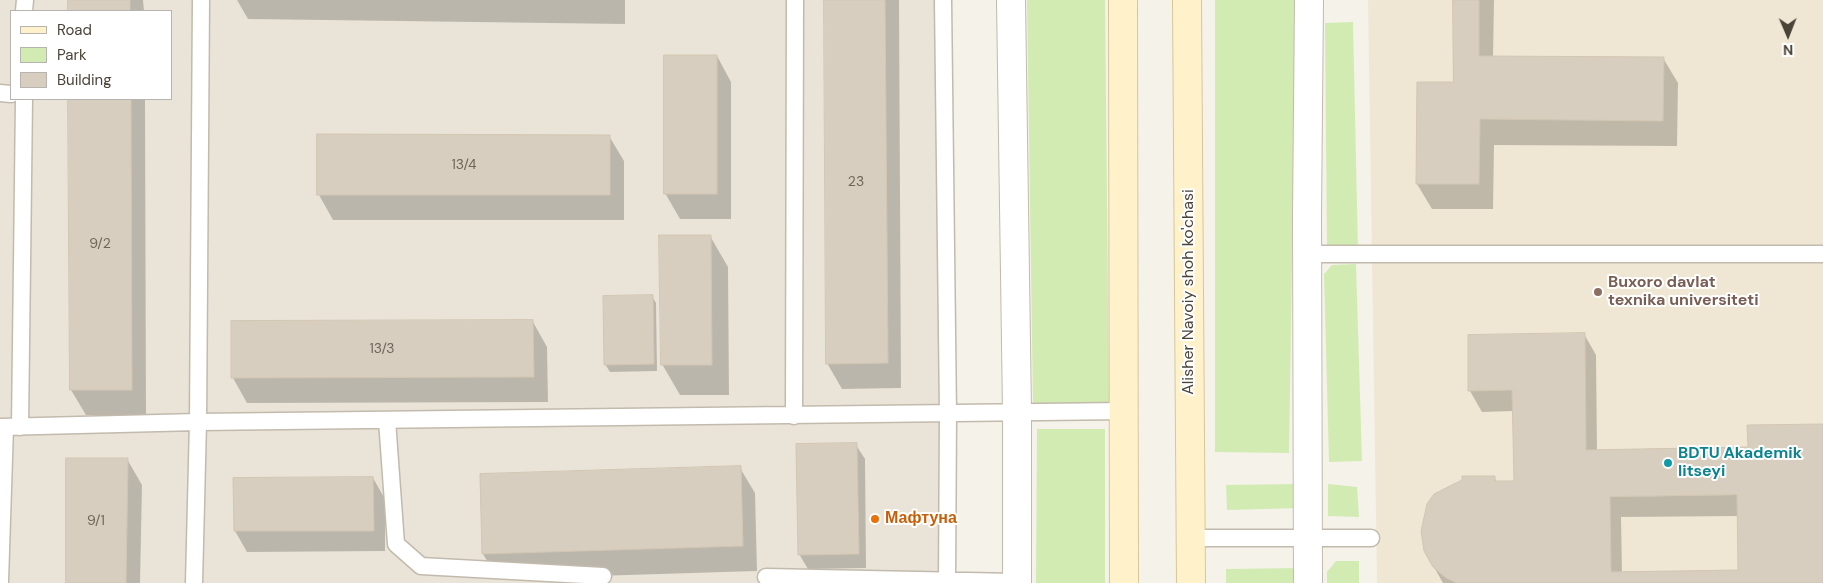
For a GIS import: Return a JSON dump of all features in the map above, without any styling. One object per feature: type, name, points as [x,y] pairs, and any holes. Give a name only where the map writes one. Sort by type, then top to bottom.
[{"type":"main road","points":[[1123,0],[1124,583]]},
{"type":"main road","name":"Alisher Navoiy shoh ko'chasi","points":[[1187,0],[1191,583]]},
{"type":"street","points":[[1011,0],[1017,411],[1017,582]]},
{"type":"street","points":[[1308,583],[1307,254],[1309,0]]},
{"type":"lane","points":[[194,583],[198,422],[202,0]]},
{"type":"lane","points":[[794,416],[795,0]]},
{"type":"lane","points":[[943,0],[948,414],[947,581]]},
{"type":"lane","points":[[0,581],[24,100]]},
{"type":"lane","points":[[1307,254],[1823,254]]},
{"type":"lane","points":[[8,427],[198,422],[1124,411]]},
{"type":"lane","points":[[387,420],[396,544],[421,566],[603,576]]},
{"type":"lane","points":[[1191,538],[1371,538]]},
{"type":"lane","points":[[766,577],[789,580],[1017,582]]},
{"type":"shaded area","points":[[0,0],[950,0],[956,583],[0,583]]},
{"type":"shaded area","name":"Buxoro davlat texnika universiteti","points":[[1368,0],[1823,0],[1823,583],[1377,583]]},
{"type":"green space","points":[[1027,0],[1105,0],[1109,402],[1033,405]]},
{"type":"green space","points":[[1215,0],[1296,0],[1289,453],[1215,452]]},
{"type":"green space","points":[[1353,22],[1358,253],[1327,251],[1325,23]]},
{"type":"green space","points":[[1356,264],[1362,461],[1329,462],[1324,274],[1332,265]]},
{"type":"green space","points":[[1037,429],[1105,429],[1105,583],[1036,583]]},
{"type":"green space","points":[[1300,484],[1300,508],[1227,510],[1226,485]]},
{"type":"green space","points":[[1328,484],[1357,487],[1359,517],[1328,516]]},
{"type":"green space","points":[[1336,561],[1359,561],[1359,583],[1327,583],[1327,572]]},
{"type":"green space","points":[[1301,568],[1300,583],[1226,583],[1226,569]]},
{"type":"building","points":[[68,0],[130,0],[130,10],[68,10]]},
{"type":"building","points":[[824,0],[885,0],[888,363],[826,364]]},
{"type":"building","points":[[1453,0],[1479,0],[1479,56],[1664,57],[1663,121],[1480,119],[1479,184],[1416,184],[1417,82],[1453,82]]},
{"type":"building","points":[[664,55],[717,55],[717,194],[664,194]]},
{"type":"building","points":[[68,100],[131,100],[132,390],[70,390]]},
{"type":"building","points":[[317,134],[610,135],[610,195],[317,195]]},
{"type":"building","points":[[659,235],[711,235],[712,365],[661,365]]},
{"type":"building","points":[[653,295],[654,364],[604,365],[603,296]]},
{"type":"building","points":[[533,320],[534,377],[231,378],[231,321]]},
{"type":"building","name":"BDTU Akademik litseyi","points":[[1585,333],[1586,450],[1748,447],[1747,425],[1823,424],[1823,583],[1457,583],[1446,578],[1433,567],[1424,551],[1421,531],[1427,504],[1434,494],[1462,480],[1462,476],[1495,476],[1495,481],[1514,481],[1512,390],[1468,391],[1468,335]],"holes":[[[1737,495],[1738,570],[1611,572],[1610,497]]]},
{"type":"building","points":[[857,443],[859,554],[798,555],[796,444]]},
{"type":"building","points":[[66,458],[128,458],[126,583],[66,583]]},
{"type":"building","points":[[741,466],[743,546],[482,554],[480,474]]},
{"type":"building","points":[[373,477],[374,531],[234,531],[233,478]]},
{"type":"place","name":"Buxoro davlat texnika universiteti","points":[[1598,292]]},
{"type":"place","name":"BDTU Akademik litseyi","points":[[1668,463]]},
{"type":"place","name":"Мафтуна","points":[[875,519]]}]
